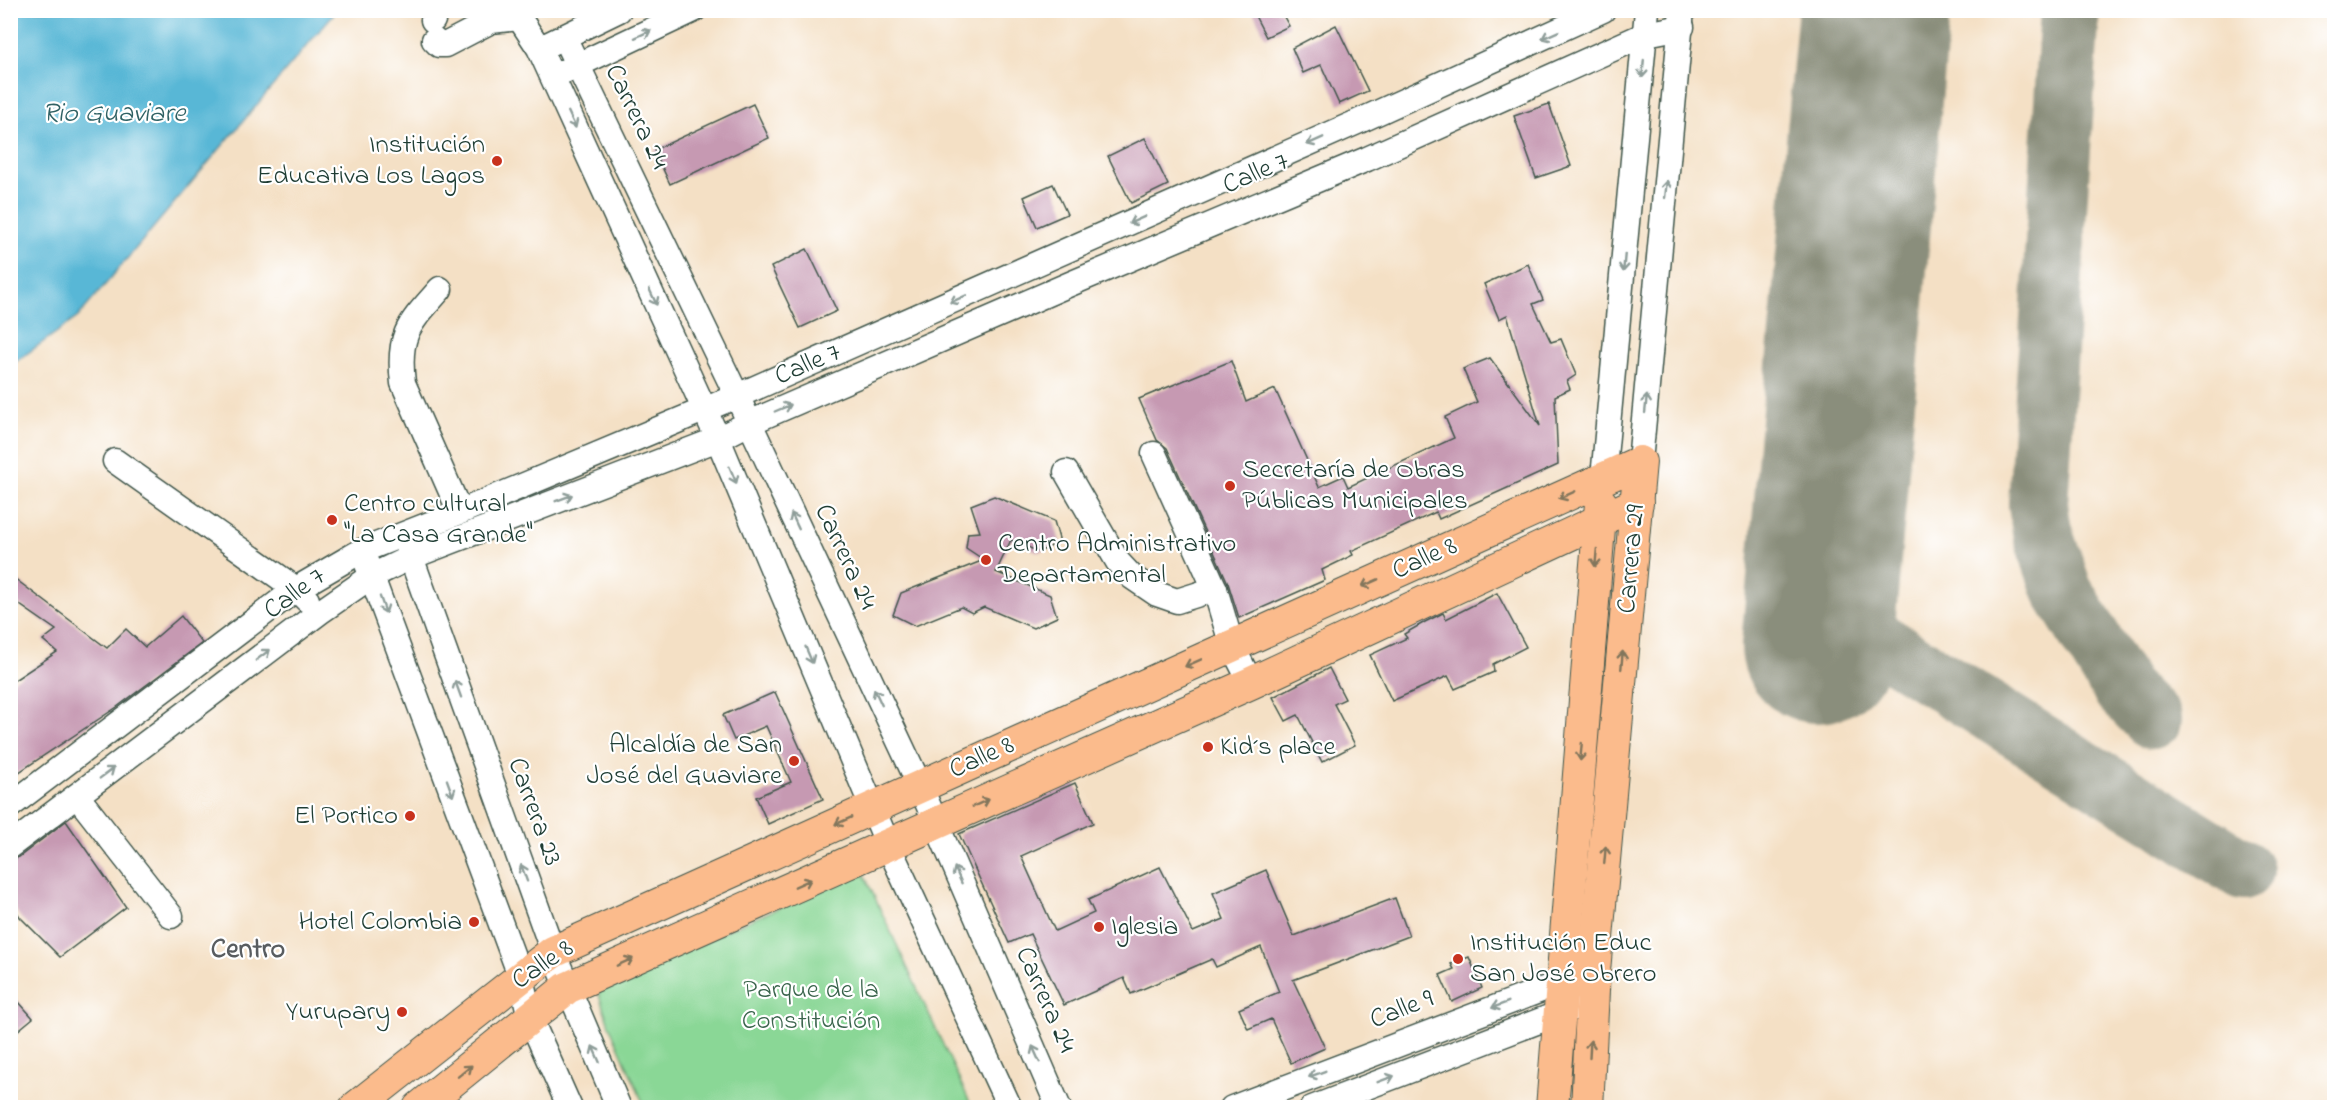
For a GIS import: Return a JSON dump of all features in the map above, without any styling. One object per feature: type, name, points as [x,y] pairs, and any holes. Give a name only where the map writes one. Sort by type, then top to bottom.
[{"type":"main road","name":"Calle 8","points":[[355,1107],[553,952],[1640,462]]},
{"type":"main road","name":"Carrera 29","points":[[1587,1107],[1593,986],[1640,462]]},
{"type":"main road","name":"Carrera 29","points":[[1552,1107],[1604,478]]},
{"type":"main road","name":"Calle 8","points":[[419,1107],[567,988],[1251,683],[1637,503]]},
{"type":"street","points":[[539,48],[619,10]]},
{"type":"street","points":[[553,78],[694,10]]},
{"type":"street","name":"Calle 7","points":[[14,804],[296,589],[361,551],[737,396],[1058,255],[1603,10]]},
{"type":"street","name":"Carrera 29","points":[[1604,478],[1647,10]]},
{"type":"street","points":[[434,24],[438,45],[445,45],[491,21],[517,14],[539,48],[718,439],[888,845],[1010,1107]]},
{"type":"street","name":"Calle 7","points":[[10,846],[320,612],[372,576],[411,557],[718,439],[748,423],[1367,159],[1682,19]]},
{"type":"street","name":"Carrera 29","points":[[1640,462],[1682,19]]},
{"type":"street","name":"Carrera 24","points":[[564,37],[737,396],[920,786],[1059,1107]]},
{"type":"street","points":[[1354,123],[1367,159]]},
{"type":"street","points":[[1058,255],[1070,284]]},
{"type":"street","points":[[440,289],[414,318],[400,351],[401,364],[403,383],[460,512]]},
{"type":"street","points":[[1154,454],[1215,589],[1232,645],[1251,683]]},
{"type":"street","points":[[115,461],[296,589],[320,612]]},
{"type":"street","points":[[1066,472],[1118,562],[1132,577],[1157,594],[1178,601],[1215,589]]},
{"type":"street","name":"Carrera 23","points":[[403,533],[553,952],[619,1107]]},
{"type":"street","points":[[361,551],[520,978],[530,1018],[570,1107]]},
{"type":"street","points":[[77,796],[171,916]]},
{"type":"street","points":[[14,804],[36,827]]},
{"type":"street","name":"Calle 9","points":[[1232,1107],[1272,1100],[1563,981],[1593,986]]},
{"type":"street","points":[[1312,1107],[1558,1013],[1593,986]]},
{"type":"green space","name":"Parque de la Constitución","points":[[863,872],[972,1107],[645,1107],[609,1025],[596,986]]},
{"type":"water","name":"Rio Guaviare","points":[[11,10],[336,11],[78,317],[11,365]]},
{"type":"building","points":[[1252,10],[1280,10],[1289,26],[1266,37]]},
{"type":"building","points":[[1336,25],[1368,91],[1339,104],[1321,65],[1303,73],[1292,48]]},
{"type":"building","points":[[753,104],[769,138],[670,184],[654,150]]},
{"type":"building","points":[[1549,104],[1571,166],[1536,178],[1514,116]]},
{"type":"building","points":[[1145,138],[1168,185],[1131,203],[1108,156]]},
{"type":"building","points":[[1053,184],[1067,214],[1037,227],[1024,197]]},
{"type":"building","points":[[807,249],[837,311],[800,328],[771,267]]},
{"type":"building","points":[[1528,264],[1543,300],[1533,304],[1551,342],[1561,339],[1576,375],[1567,381],[1570,389],[1555,396],[1558,465],[1439,519],[1436,512],[1351,551],[1353,555],[1322,570],[1325,580],[1239,618],[1228,583],[1167,448],[1157,440],[1139,399],[1231,361],[1246,402],[1275,389],[1319,487],[1343,476],[1348,487],[1454,438],[1445,417],[1477,402],[1463,369],[1490,358],[1540,426],[1507,315],[1499,319],[1484,284]]},
{"type":"building","name":"Centro Administrativo Departamental","points":[[994,496],[1054,521],[1060,542],[1039,552],[1011,540],[996,572],[1050,595],[1057,617],[1033,628],[984,607],[972,613],[961,607],[915,626],[893,615],[901,593],[984,560],[966,548],[968,533],[980,532],[971,505]]},
{"type":"building","points":[[10,575],[107,648],[126,629],[145,647],[181,616],[202,643],[117,707],[10,778],[10,683],[57,652],[43,640],[56,630],[10,598]]},
{"type":"building","points":[[1497,593],[1526,647],[1493,664],[1494,672],[1455,689],[1448,676],[1392,701],[1370,655],[1407,638],[1404,634],[1443,613],[1446,619]]},
{"type":"building","points":[[1329,668],[1345,699],[1334,704],[1355,745],[1322,762],[1298,715],[1286,721],[1273,697]]},
{"type":"building","name":"Alcaldía de San José del Guaviare","points":[[775,692],[823,799],[768,824],[756,797],[791,782],[766,726],[734,740],[723,715]]},
{"type":"building","points":[[1075,783],[1093,823],[1021,856],[1055,931],[1094,913],[1088,900],[1160,867],[1193,932],[1224,919],[1213,893],[1266,870],[1294,936],[1395,898],[1409,936],[1293,980],[1325,1048],[1291,1063],[1271,1019],[1248,1029],[1239,1009],[1279,992],[1261,947],[1216,967],[1212,959],[1131,994],[1124,978],[1064,1005],[1030,934],[1009,943],[959,834]]},
{"type":"building","points":[[66,821],[126,907],[60,957],[20,917],[10,901],[10,860],[19,857]]},
{"type":"building","points":[[1469,957],[1482,988],[1452,1002],[1440,975],[1454,969],[1451,964]]},
{"type":"building","points":[[10,992],[33,1018],[10,1037]]},
{"type":"taxiway","points":[[2070,10],[2038,504],[2042,532],[2063,592],[2123,690],[2152,719]]},
{"type":"taxiway","points":[[1821,606],[2243,870]]},
{"type":"runway","points":[[1817,647],[1874,10]]},
{"type":"place","name":"Institución Educativa Los Lagos","points":[[497,161]]},
{"type":"place","name":"Secretaría de Obras Públicas Municipales","points":[[1230,486]]},
{"type":"place","name":"Centro cultural \"La Casa Grande\"","points":[[332,520]]},
{"type":"place","name":"Centro Administrativo Departamental","points":[[986,560]]},
{"type":"place","name":"Kid´s place","points":[[1208,747]]},
{"type":"place","name":"Alcaldía de San José del Guaviare","points":[[794,761]]},
{"type":"place","name":"El Portico","points":[[410,816]]},
{"type":"place","name":"Hotel Colombia","points":[[474,922]]},
{"type":"place","name":"Iglesia","points":[[1099,927]]},
{"type":"place","name":"Institución Educ San José Obrero","points":[[1458,959]]},
{"type":"place","name":"Yurupary","points":[[402,1012]]},
{"type":"district","name":"Centro","points":[[248,950]]}]
